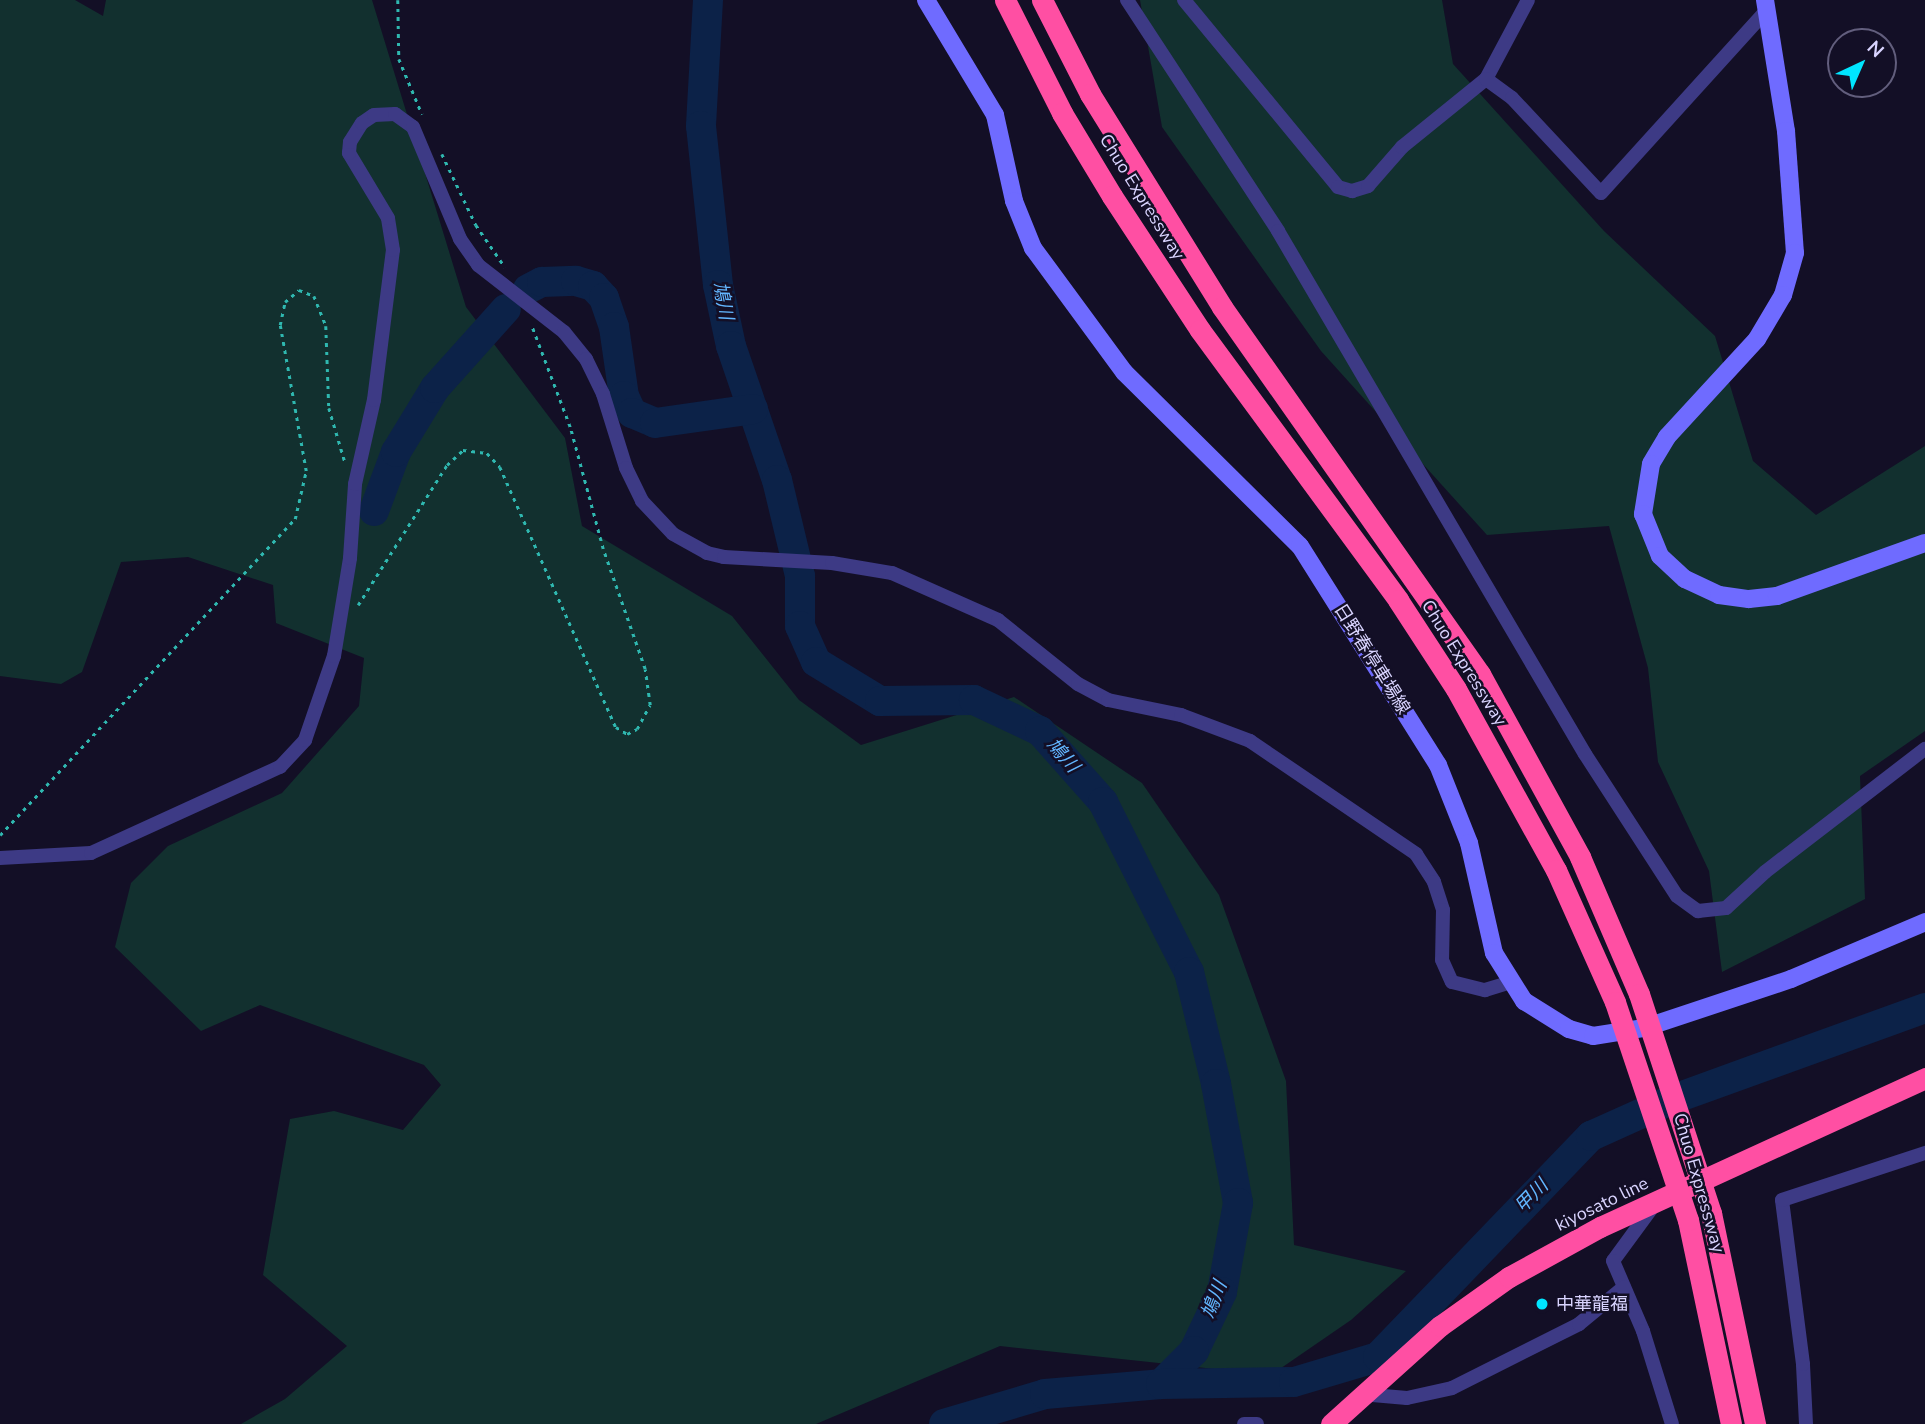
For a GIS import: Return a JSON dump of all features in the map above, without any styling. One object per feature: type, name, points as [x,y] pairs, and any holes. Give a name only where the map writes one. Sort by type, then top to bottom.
[{"type":"highway","name":"Chuo Expressway","points":[[1005,0],[1062,113],[1112,196],[1200,330],[1398,600],[1456,688],[1556,870],[1615,1002],[1688,1220],[1731,1424]]},
{"type":"highway","name":"Chuo Expressway","points":[[1042,0],[1090,94],[1222,307],[1480,674],[1580,857],[1639,994],[1711,1213],[1755,1424]]},
{"type":"highway","name":"kiyosato line","points":[[1331,1424],[1361,1394],[1440,1326],[1509,1278],[1655,1203],[1925,1078]]},
{"type":"main road","name":"日野春停車場線","points":[[926,0],[995,115],[1014,201],[1034,248],[1124,372],[1300,546],[1438,765],[1469,843],[1494,953],[1511,982],[1545,1017],[1593,1035],[1644,1028],[1704,1010],[1925,922]]},
{"type":"main road","points":[[1765,6],[1786,131],[1795,253],[1783,295],[1757,340],[1667,437],[1651,464],[1643,514],[1660,556],[1685,579],[1719,595],[1749,599],[1777,596],[1925,543]]},
{"type":"street","points":[[1127,0],[1278,231],[1545,687],[1676,896],[1698,911],[1726,908],[1925,749]]},
{"type":"street","points":[[1184,0],[1338,187],[1352,191],[1368,186],[1402,147],[1486,79],[1528,0]]},
{"type":"street","points":[[1486,79],[1512,98],[1601,193],[1765,6]]},
{"type":"street","points":[[0,858],[91,853],[280,767],[305,740],[337,633],[350,558],[355,484],[374,400],[393,250],[388,218],[349,153],[354,132],[362,122],[384,114],[405,118],[460,239],[478,265],[524,304],[564,332],[586,359],[603,394],[625,468],[658,521],[707,553],[751,560],[783,558],[832,563],[892,573],[964,601],[998,620],[1078,684],[1108,700],[1181,715],[1250,741],[1416,854],[1434,882],[1443,910],[1442,960],[1452,982],[1485,990],[1511,982]]},
{"type":"street","points":[[1806,1424],[1803,1364],[1782,1200],[1925,1153]]},
{"type":"street","points":[[1655,1203],[1614,1261],[1672,1424]]},
{"type":"street","points":[[1361,1394],[1407,1398],[1452,1388],[1579,1324],[1624,1287]]},
{"type":"street","points":[[1244,1424],[1257,1424]]},
{"type":"path","points":[[398,0],[399,59],[424,118]]},
{"type":"path","points":[[436,142],[476,225],[507,271]]},
{"type":"path","points":[[0,835],[230,585],[295,519],[305,486],[306,471],[280,325],[285,302],[299,290],[314,296],[326,326],[329,408],[338,449],[355,484]]},
{"type":"path","points":[[337,633],[383,572],[447,466],[463,450],[487,453],[500,467],[616,727],[627,734],[637,729],[650,705],[646,669],[603,549],[570,427],[524,304]]},
{"type":"green space","points":[[0,0],[75,0],[103,16],[106,0],[372,0],[466,307],[565,438],[582,526],[732,616],[799,700],[861,745],[1014,697],[1142,783],[1219,895],[1286,1081],[1294,1245],[1406,1271],[1351,1320],[1271,1375],[1000,1346],[816,1424],[241,1424],[285,1399],[347,1346],[263,1275],[290,1119],[334,1111],[403,1130],[441,1085],[424,1065],[260,1005],[201,1031],[115,947],[131,883],[168,846],[282,793],[359,706],[364,658],[276,623],[273,585],[188,557],[121,562],[82,672],[61,684],[0,676]]},
{"type":"green space","points":[[1140,0],[1442,0],[1453,64],[1604,231],[1715,336],[1753,461],[1816,515],[1925,446],[1925,731],[1860,776],[1865,899],[1722,972],[1709,871],[1658,762],[1648,668],[1609,526],[1487,535],[1321,351],[1162,127]]},
{"type":"waterway","name":"鳩川","points":[[708,0],[701,126],[718,285],[731,346],[777,480],[800,576],[800,626],[816,662],[880,701],[974,700],[1040,731],[1103,802],[1189,972],[1216,1084],[1238,1203],[1222,1292],[1194,1351],[1161,1384]]},
{"type":"waterway","points":[[528,289],[542,282],[576,281],[593,286],[604,298],[614,327],[624,396],[632,413],[655,423],[753,409]]},
{"type":"waterway","points":[[374,511],[396,452],[435,388],[506,309]]},
{"type":"waterway","name":"甲川","points":[[944,1424],[1045,1394],[1161,1384],[1294,1382],[1378,1357],[1591,1136],[1671,1100],[1925,1008]]},
{"type":"place","name":"中華龍福","points":[[1542,1304]]}]
